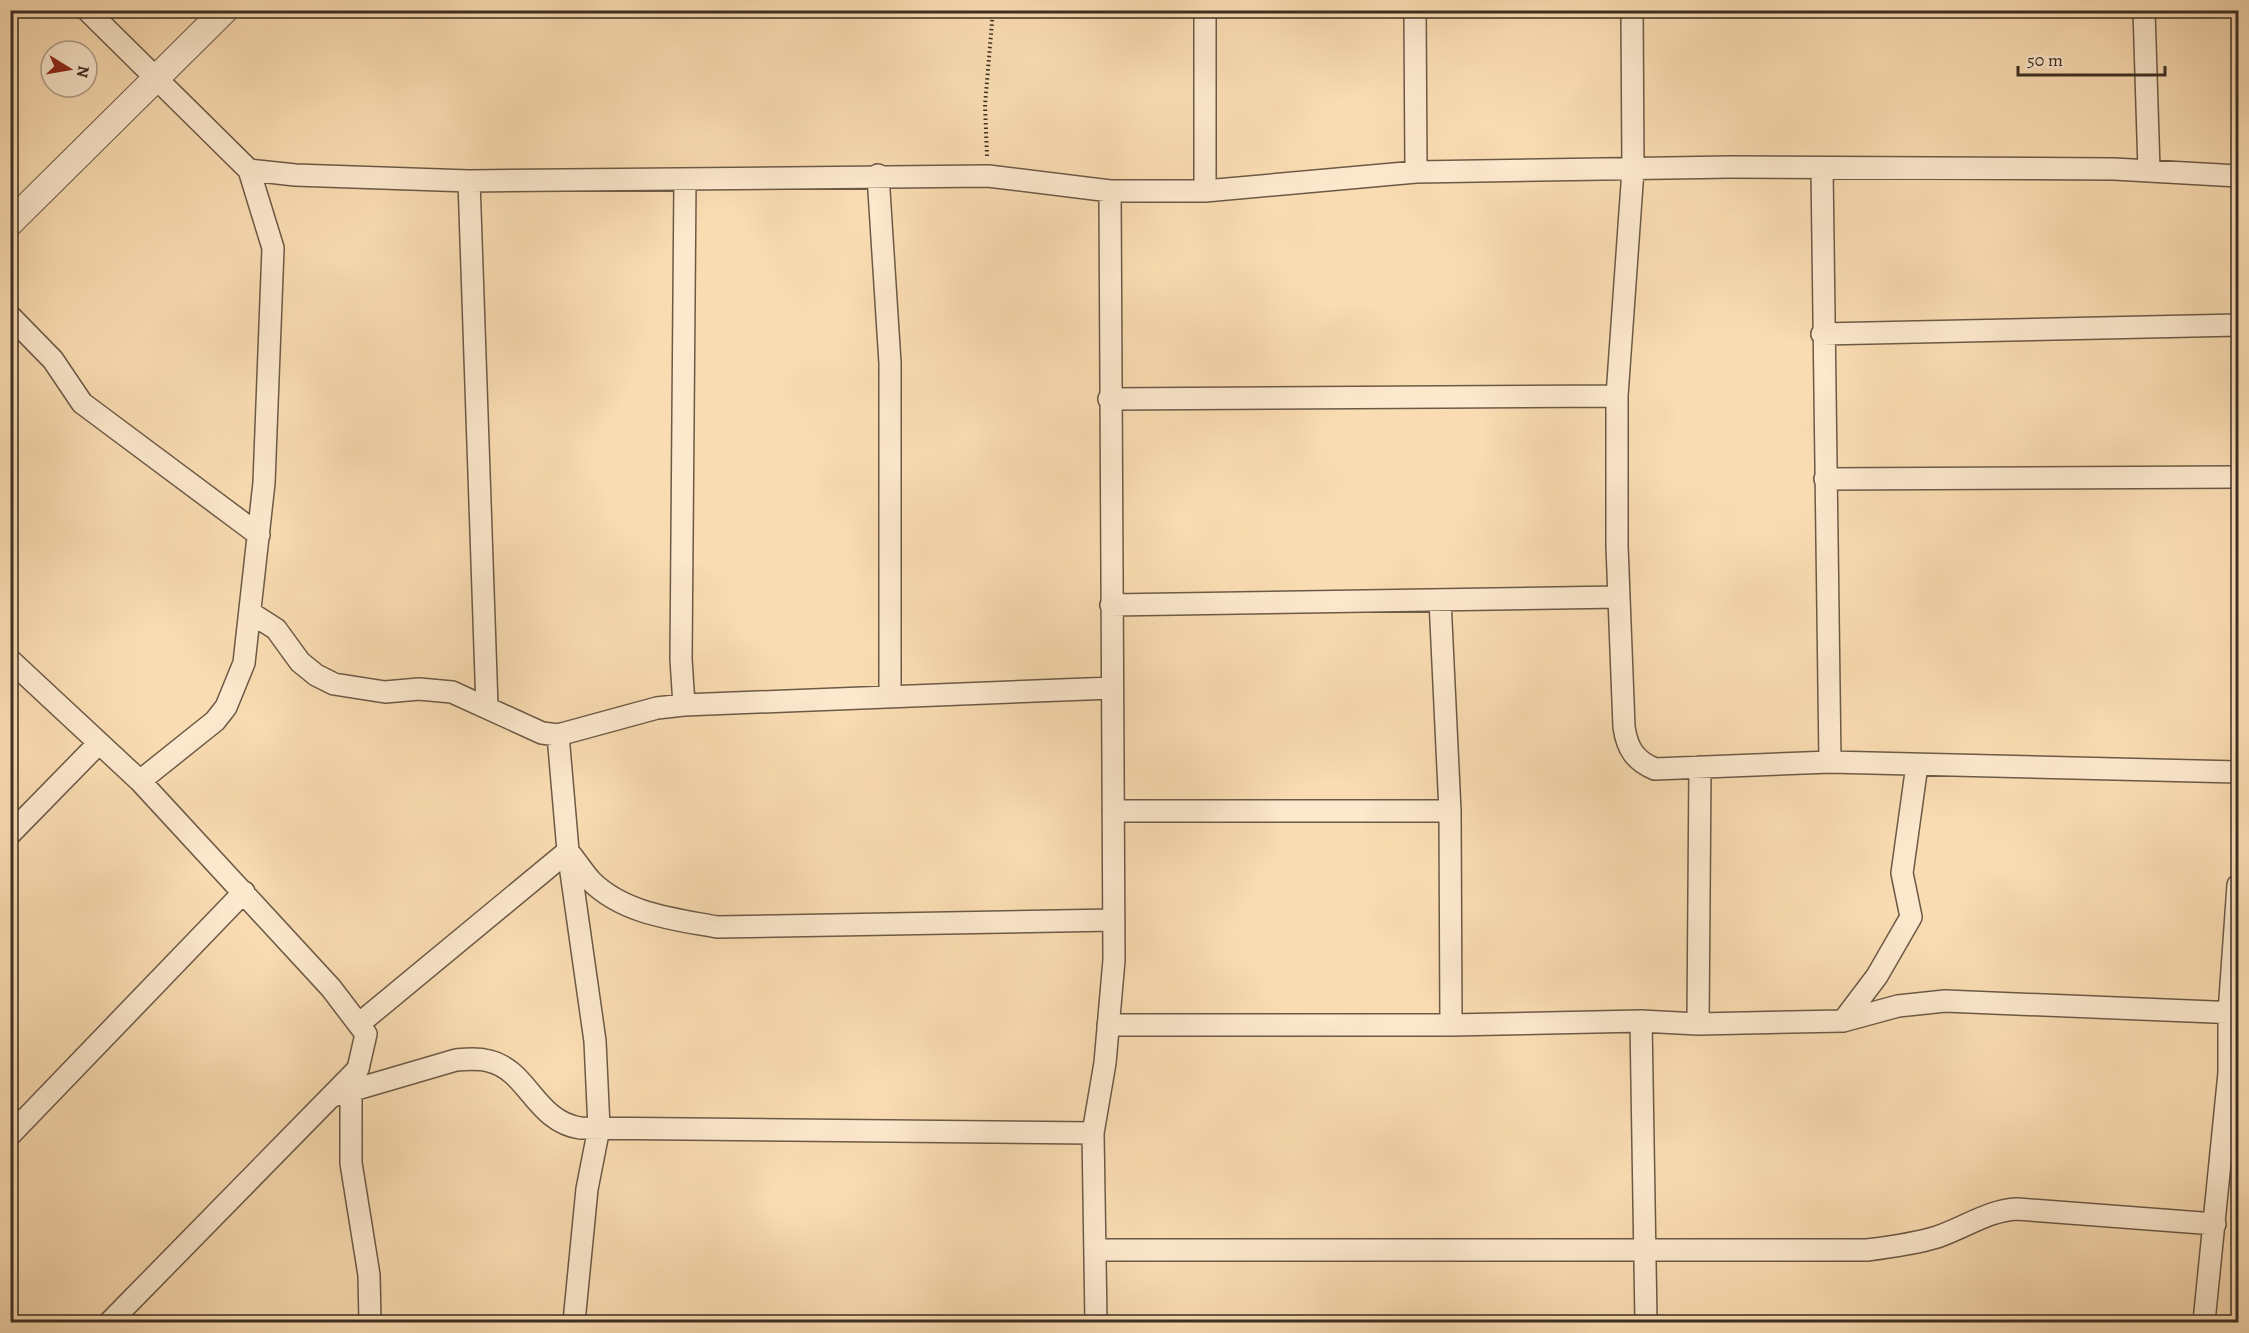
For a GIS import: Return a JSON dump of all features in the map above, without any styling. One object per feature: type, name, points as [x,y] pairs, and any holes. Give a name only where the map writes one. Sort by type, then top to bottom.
[{"type":"street","points":[[87,10],[249,170],[273,248],[264,483],[244,663],[226,707],[215,721],[140,781]]},
{"type":"street","points":[[10,223],[158,79],[225,10]]},
{"type":"street","points":[[1205,10],[1205,191]]},
{"type":"street","points":[[1415,10],[1416,172]]},
{"type":"street","points":[[1632,10],[1634,170],[1617,396],[1618,597],[1626,742],[1643,764],[1655,769],[1830,762],[2238,772]]},
{"type":"street","points":[[2144,10],[2149,171]]},
{"type":"street","points":[[249,170],[295,175],[469,181],[878,175],[988,176],[1110,191],[1205,191],[1416,172],[1822,168],[2149,171],[2238,176]]},
{"type":"street","points":[[1822,168],[1822,334],[1830,762]]},
{"type":"street","points":[[878,175],[890,363],[890,695]]},
{"type":"street","points":[[684,705],[681,658],[685,179]]},
{"type":"street","points":[[469,181],[487,707]]},
{"type":"street","points":[[1096,1323],[1093,1133],[1108,1025],[1114,960],[1110,191]]},
{"type":"street","points":[[10,316],[53,360],[82,403],[259,535]]},
{"type":"street","points":[[1822,334],[2238,325]]},
{"type":"street","points":[[1110,399],[1617,396]]},
{"type":"street","points":[[1825,479],[2238,477]]},
{"type":"street","points":[[1111,605],[1618,597]]},
{"type":"street","points":[[1440,600],[1450,811],[1451,1025]]},
{"type":"street","points":[[251,613],[276,629],[300,662],[316,675],[334,684],[385,692],[439,689],[487,707],[526,728],[558,735],[657,708],[684,705],[890,695],[1112,688]]},
{"type":"street","points":[[10,660],[140,781],[244,892],[360,1023],[366,1034],[358,1069],[341,1094],[110,1323]]},
{"type":"street","points":[[558,735],[568,852],[595,1041],[599,1128],[587,1189],[574,1323]]},
{"type":"street","points":[[10,834],[99,743]]},
{"type":"street","points":[[1843,1020],[1878,976],[1911,917],[1902,873],[1917,765]]},
{"type":"street","points":[[1698,1024],[1701,767]]},
{"type":"street","points":[[1113,811],[1450,811]]},
{"type":"street","points":[[568,852],[592,882],[629,906],[659,916],[717,927],[1113,920]]},
{"type":"street","points":[[360,1023],[568,852]]},
{"type":"street","points":[[2204,1323],[2234,1013],[2238,885]]},
{"type":"street","points":[[10,1135],[244,892]]},
{"type":"street","points":[[1108,1025],[1451,1025],[1641,1021],[1698,1024],[1843,1020],[1898,1006],[1945,1001],[2234,1013]]},
{"type":"street","points":[[1641,1021],[1646,1323]]},
{"type":"street","points":[[341,1094],[456,1060],[491,1061],[509,1071],[557,1122],[580,1128],[1093,1133]]},
{"type":"street","points":[[341,1094],[369,1275],[370,1323]]},
{"type":"street","points":[[1095,1250],[1646,1252],[1867,1250],[1905,1245],[1937,1237],[2000,1210],[2215,1224]]},
{"type":"path","points":[[988,176],[985,105],[993,10]]}]
